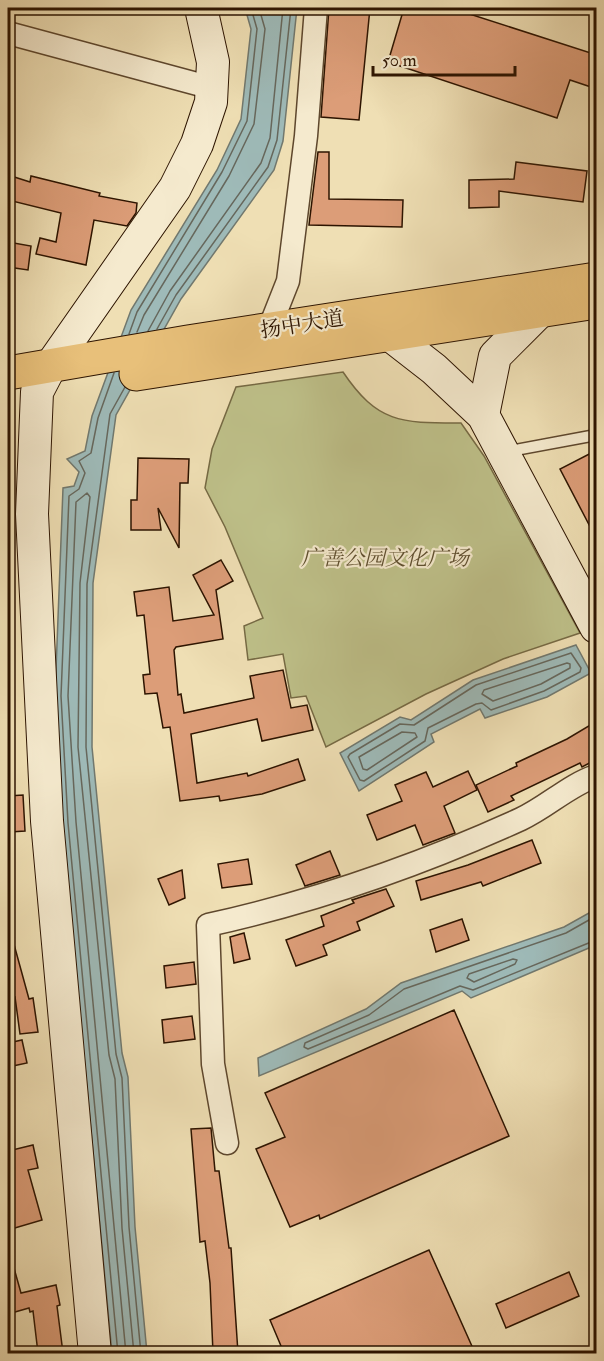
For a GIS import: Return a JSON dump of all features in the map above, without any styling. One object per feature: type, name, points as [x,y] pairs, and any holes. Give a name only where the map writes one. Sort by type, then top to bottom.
[{"type":"main road","name":"扬中大道","points":[[8,374],[31,385],[582,282]]},
{"type":"main road","name":"扬中大道","points":[[270,340],[389,334],[597,302]]},
{"type":"street","points":[[95,1353],[47,821],[32,514],[31,385],[175,188],[197,144],[212,102],[213,62],[201,8]]},
{"type":"street","points":[[270,340],[288,280],[306,136],[316,8]]},
{"type":"street","points":[[8,33],[212,88]]},
{"type":"street","points":[[483,415],[495,356],[539,312],[582,282]]},
{"type":"street","points":[[389,334],[434,369],[483,415],[597,627]]},
{"type":"street","points":[[227,1143],[213,1064],[208,925],[275,910],[400,870],[523,818],[597,776]]},
{"type":"lane","points":[[503,452],[597,435]]},
{"type":"green space","name":"广善公园文化广场","points":[[343,372],[368,402],[393,417],[407,421],[461,423],[484,456],[580,633],[503,659],[426,694],[326,747],[306,696],[291,698],[283,654],[248,660],[244,626],[263,618],[225,527],[205,488],[212,449],[236,387]]},
{"type":"water","points":[[245,8],[297,8],[283,141],[274,170],[181,299],[116,415],[93,583],[92,747],[122,1053],[128,1077],[135,1227],[147,1353],[112,1353],[62,823],[55,696],[63,488],[74,486],[79,472],[67,459],[85,451],[92,416],[131,310],[217,170],[241,119],[251,29]]},
{"type":"water","points":[[576,645],[591,673],[547,697],[485,718],[480,709],[431,734],[434,742],[359,791],[340,753],[400,717],[411,720],[473,680]]},
{"type":"water","points":[[596,909],[596,945],[471,998],[462,991],[259,1076],[258,1058],[366,1009],[401,983],[564,927]]},
{"type":"building","points":[[329,8],[370,8],[359,120],[321,117]]},
{"type":"building","points":[[404,8],[451,8],[597,55],[597,71],[591,87],[570,80],[557,118],[388,62]]},
{"type":"building","points":[[318,152],[329,152],[329,199],[403,200],[402,227],[309,225]]},
{"type":"building","points":[[516,162],[587,171],[583,202],[499,191],[499,207],[469,208],[469,180],[514,179]]},
{"type":"building","points":[[8,175],[30,182],[31,176],[100,193],[99,196],[137,203],[136,213],[127,226],[94,220],[86,265],[36,254],[40,238],[56,242],[61,213],[8,200]]},
{"type":"building","points":[[8,242],[31,246],[28,270],[8,267]]},
{"type":"building","points":[[597,450],[597,540],[560,469]]},
{"type":"building","points":[[138,458],[189,459],[188,483],[180,483],[179,548],[158,508],[161,530],[131,530],[131,500],[137,500]]},
{"type":"building","points":[[221,560],[233,581],[216,590],[223,639],[176,647],[174,650],[178,695],[181,694],[184,713],[254,698],[250,676],[283,670],[291,708],[307,705],[313,730],[262,741],[257,719],[191,734],[197,783],[247,773],[248,776],[298,759],[305,780],[262,794],[220,801],[219,796],[180,801],[170,727],[163,728],[157,693],[145,694],[143,675],[150,674],[144,615],[137,616],[134,592],[169,587],[173,621],[214,615],[193,575]]},
{"type":"building","points":[[597,721],[597,759],[582,767],[580,763],[511,796],[514,800],[488,812],[476,785],[517,766],[516,763],[567,739]]},
{"type":"building","points":[[468,771],[477,790],[444,806],[455,833],[423,845],[415,825],[377,840],[367,815],[402,801],[395,785],[426,772],[433,787]]},
{"type":"building","points":[[23,795],[25,831],[10,832],[8,796]]},
{"type":"building","points":[[532,840],[541,863],[483,886],[481,882],[421,900],[416,881],[468,865]]},
{"type":"building","points":[[330,851],[340,875],[305,886],[296,865]]},
{"type":"building","points":[[248,859],[252,884],[222,888],[218,864]]},
{"type":"building","points":[[182,870],[185,898],[169,905],[158,879]]},
{"type":"building","points":[[386,889],[394,906],[357,922],[360,930],[323,945],[327,955],[296,966],[286,940],[324,926],[321,916],[354,903],[352,900]]},
{"type":"building","points":[[462,919],[469,940],[436,952],[430,930]]},
{"type":"building","points":[[244,933],[250,959],[234,963],[230,937]]},
{"type":"building","points":[[8,937],[12,937],[29,999],[33,998],[38,1032],[20,1034],[15,997],[8,999]]},
{"type":"building","points":[[194,962],[196,984],[166,988],[164,966]]},
{"type":"building","points":[[454,1010],[509,1136],[320,1219],[319,1215],[290,1227],[256,1149],[285,1137],[265,1093]]},
{"type":"building","points":[[192,1016],[195,1039],[164,1043],[162,1020]]},
{"type":"building","points":[[22,1040],[27,1063],[8,1067],[8,1043]]},
{"type":"building","points":[[211,1128],[215,1171],[219,1171],[229,1248],[231,1248],[238,1353],[213,1353],[210,1283],[205,1241],[200,1242],[191,1129]]},
{"type":"building","points":[[33,1145],[38,1168],[28,1170],[42,1220],[8,1230],[8,1151]]},
{"type":"building","points":[[429,1250],[475,1353],[284,1353],[270,1320]]},
{"type":"building","points":[[12,1261],[21,1293],[56,1285],[60,1305],[57,1306],[63,1353],[38,1353],[33,1311],[30,1312],[29,1308],[8,1314],[8,1262]]},
{"type":"building","points":[[569,1272],[579,1296],[506,1328],[496,1304]]}]
